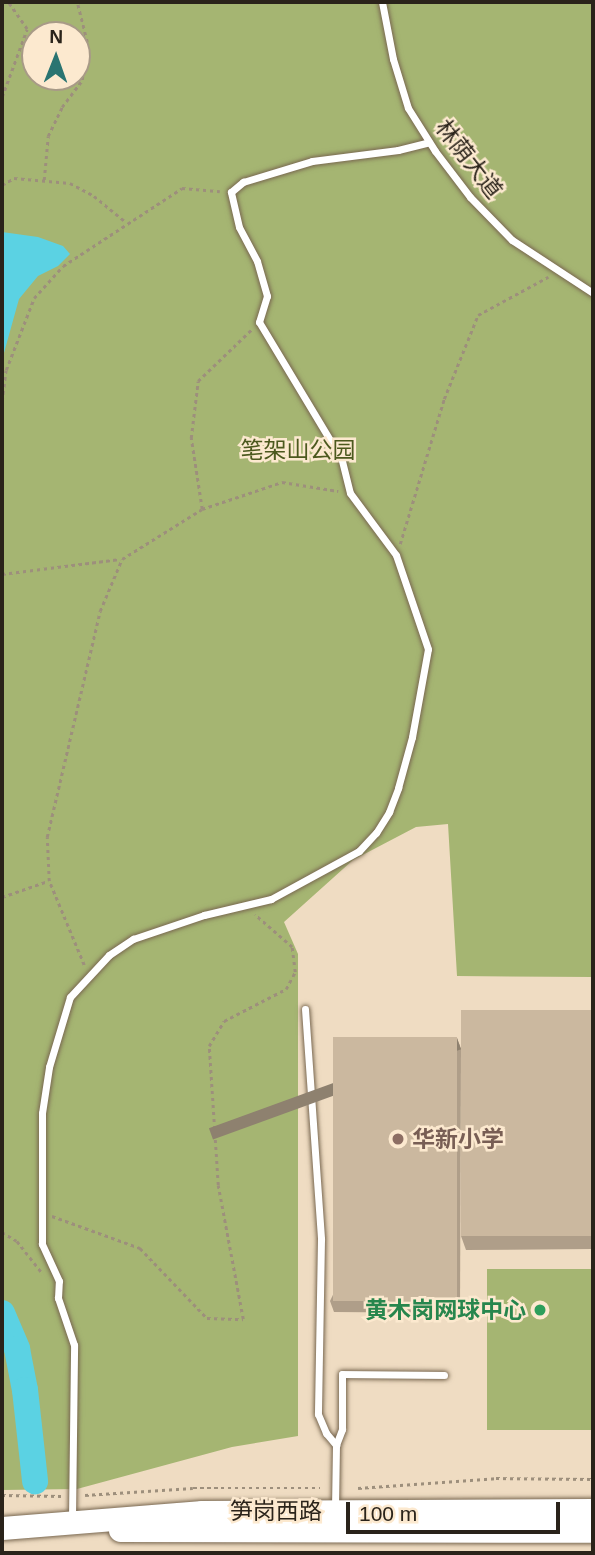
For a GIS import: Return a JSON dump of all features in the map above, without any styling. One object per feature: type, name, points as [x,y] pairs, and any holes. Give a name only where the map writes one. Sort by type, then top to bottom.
[{"type":"main road","name":"笋岗西路","points":[[2,1528],[202,1511],[593,1510]]},
{"type":"main road","name":"笋岗西路","points":[[2,1528],[593,1531]]},
{"type":"lane","name":"林荫大道","points":[[382,2],[393,58],[408,108],[429,142],[470,197],[512,240],[557,272],[593,293]]},
{"type":"lane","points":[[72,1522],[74,1345],[58,1298],[59,1281],[42,1244],[42,1113],[49,1067],[70,997],[88,974],[133,939],[192,918],[271,899],[359,851],[376,833],[389,812],[412,737],[428,649],[396,555],[350,493],[342,460],[259,322],[267,296],[257,261],[239,227],[231,192],[243,182],[312,161],[398,150],[429,142]]},
{"type":"lane","points":[[305,1009],[321,1239],[318,1413],[326,1433],[336,1445]]},
{"type":"lane","points":[[335,1511],[336,1445],[342,1429],[342,1374],[444,1375]]},
{"type":"path","points":[[2,97],[27,29],[8,2]]},
{"type":"path","points":[[44,180],[48,136],[62,107],[82,80],[87,42],[78,2]]},
{"type":"path","points":[[2,185],[14,178],[70,183],[94,196],[126,222]]},
{"type":"path","points":[[2,401],[6,370],[34,298],[62,266],[182,188],[231,192]]},
{"type":"path","points":[[396,555],[444,398],[478,315],[557,272]]},
{"type":"path","points":[[202,509],[191,438],[198,382],[259,322]]},
{"type":"path","points":[[2,574],[122,559],[202,509],[282,482],[350,493]]},
{"type":"path","points":[[88,974],[49,881],[47,837],[100,611],[122,559]]},
{"type":"path","points":[[2,897],[49,881]]},
{"type":"path","points":[[42,1213],[140,1248],[207,1318],[243,1319],[218,1185],[209,1046],[224,1021],[286,989],[295,972],[292,947],[245,906]]},
{"type":"path","points":[[2,1232],[16,1241],[58,1298]]},
{"type":"path","points":[[358,1488],[496,1478],[593,1479]]},
{"type":"path","points":[[85,1495],[193,1489],[320,1488]]},
{"type":"path","points":[[2,1495],[61,1496]]},
{"type":"green space","name":"笔架山公园","points":[[2,2],[593,2],[593,977],[457,976],[448,824],[416,827],[353,860],[284,922],[298,954],[298,1436],[232,1447],[77,1489],[2,1490]]},
{"type":"green space","name":"黄木岗网球中心","points":[[487,1269],[593,1269],[593,1430],[487,1430]]},
{"type":"water","points":[[2,232],[38,237],[63,246],[70,254],[58,266],[38,276],[19,299],[2,360]]},
{"type":"building","points":[[461,1010],[593,1010],[593,1236],[461,1236]]},
{"type":"building","name":"华新小学","points":[[333,1037],[457,1037],[457,1301],[333,1301]]},
{"type":"waterway","points":[[2,1313],[17,1349],[25,1390],[35,1481]]},
{"type":"place","name":"华新小学","points":[[398,1139]]},
{"type":"place","name":"黄木岗网球中心","points":[[540,1310]]}]
